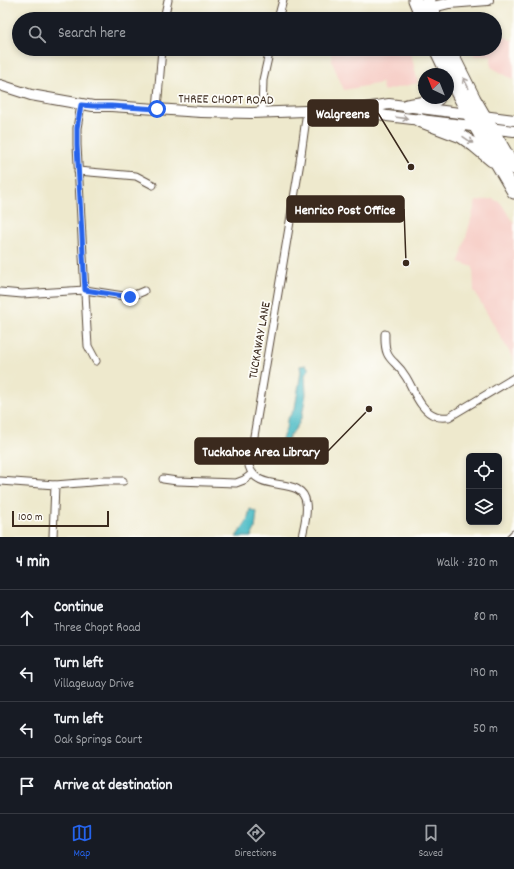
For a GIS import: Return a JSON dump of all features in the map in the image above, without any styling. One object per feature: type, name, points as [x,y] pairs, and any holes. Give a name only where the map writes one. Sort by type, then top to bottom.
[{"type":"highway","points":[[442,56],[442,68]]},
{"type":"highway","points":[[443,56],[446,68]]},
{"type":"highway","points":[[445,56],[514,168]]},
{"type":"highway","points":[[454,86],[468,114],[514,192]]},
{"type":"highway","points":[[407,106],[420,104]]},
{"type":"highway","points":[[419,120],[461,136],[500,167]]},
{"type":"main road","points":[[425,9],[449,3],[488,0]]},
{"type":"main road","name":"THREE CHOPT ROAD","points":[[0,86],[31,95],[93,106],[201,112],[262,113],[359,109],[388,104],[514,120]]},
{"type":"main road","name":"THREE CHOPT ROAD","points":[[359,109],[387,116],[514,131]]},
{"type":"street","points":[[165,12],[168,0]]},
{"type":"street","points":[[280,12],[283,0]]},
{"type":"street","points":[[157,109],[161,56]]},
{"type":"street","points":[[262,113],[263,80],[268,56]]},
{"type":"street","points":[[81,105],[77,128],[78,171],[88,346],[96,361]]},
{"type":"street","name":"TUCKAWAY LANE","points":[[252,474],[249,468],[249,461],[300,162],[307,111]]},
{"type":"street","points":[[78,171],[136,176],[153,185]]},
{"type":"street","points":[[0,292],[22,294],[85,290],[130,297],[144,291]]},
{"type":"street","points":[[385,334],[385,347],[388,356],[406,376],[422,405],[429,413],[437,417],[448,417],[514,378]]},
{"type":"street","points":[[164,479],[177,481],[236,483],[244,480],[252,474],[263,481],[291,486],[301,492],[304,496],[306,509],[302,537]]},
{"type":"street","points":[[0,482],[55,485],[123,481]]},
{"type":"street","points":[[54,537],[55,485]]},
{"type":"street","points":[[511,537],[514,534]]},
{"type":"shaded area","points":[[502,37],[506,37],[514,41],[514,80],[491,67],[491,56],[502,56]]},
{"type":"shaded area","points":[[332,56],[412,56],[418,83],[383,91],[382,83],[344,90],[332,62]]},
{"type":"shaded area","points":[[493,199],[501,203],[514,224],[514,360],[474,291],[473,267],[459,262],[476,201]]},
{"type":"water","points":[[306,365],[309,369],[305,375],[306,394],[302,416],[298,425],[285,443],[284,447],[286,453],[284,456],[281,454],[280,443],[286,429],[287,420],[295,408],[301,372],[300,366]]},
{"type":"water","points":[[250,509],[257,512],[255,529],[251,537],[236,537],[247,521]]},
{"type":"place","name":"Walgreens","points":[[411,167]]},
{"type":"place","name":"Henrico Post Office","points":[[406,263]]},
{"type":"place","name":"Tuckahoe Area Library","points":[[369,409]]},
{"type":"route","points":[[130,297],[85,290],[77,128],[81,105],[157,109]]}]
